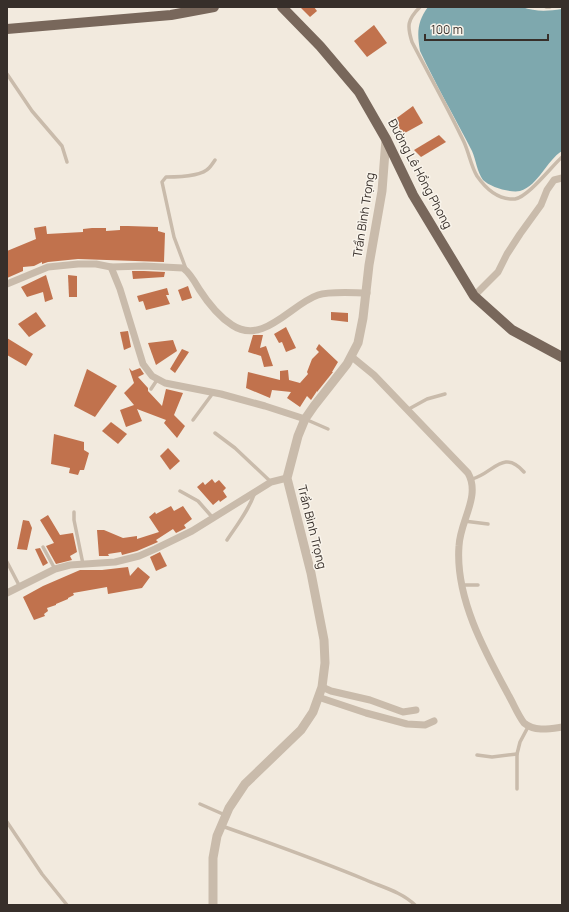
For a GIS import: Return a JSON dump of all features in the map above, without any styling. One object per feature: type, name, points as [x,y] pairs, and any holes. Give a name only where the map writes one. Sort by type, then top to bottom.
[{"type":"main road","points":[[7,28],[171,15],[214,7]]},
{"type":"main road","name":"Đường Lê Hồng Phong","points":[[282,7],[320,46],[359,92],[386,139],[413,195],[474,296],[512,330],[562,357]]},
{"type":"street","name":"Trần Bình Trọng","points":[[213,905],[213,858],[217,836],[226,815],[245,784],[301,730],[313,712],[322,687],[325,663],[324,640],[311,573],[287,478],[298,436],[305,419],[352,357],[358,343],[367,293],[369,265],[382,191],[386,139]]},
{"type":"street","points":[[474,296],[498,272],[507,254],[520,234],[541,206],[547,190],[554,180],[562,178]]},
{"type":"street","points":[[7,284],[48,267],[78,264],[96,264],[111,267],[183,268],[221,318],[232,326],[242,330],[256,330],[265,328],[277,322],[320,294],[367,293]]},
{"type":"street","points":[[111,267],[120,289],[143,364],[157,380],[265,406],[305,419]]},
{"type":"street","points":[[352,357],[374,375],[462,465],[472,479],[473,491],[461,532],[459,567],[462,585],[475,628],[483,647],[522,720],[528,727],[537,730],[562,727]]},
{"type":"street","points":[[7,592],[55,569],[70,565],[115,562],[139,556],[192,530],[271,482],[287,478]]},
{"type":"street","points":[[322,687],[331,691],[370,700],[403,712],[416,710]]},
{"type":"street","points":[[318,697],[366,713],[407,724],[425,725],[434,721]]},
{"type":"lane","points":[[420,7],[412,15],[407,28],[412,42],[464,143],[477,176],[488,189],[502,198],[516,199],[529,191],[553,164],[562,157]]},
{"type":"lane","points":[[7,74],[32,111],[62,146],[67,162]]},
{"type":"lane","points":[[186,270],[174,237],[162,182],[166,177],[191,175],[203,172],[209,168],[215,160]]},
{"type":"lane","points":[[151,390],[157,380]]},
{"type":"lane","points":[[193,420],[213,393]]},
{"type":"lane","points":[[407,410],[427,399],[445,394]]},
{"type":"lane","points":[[305,419],[328,429]]},
{"type":"lane","points":[[215,433],[235,448],[271,482]]},
{"type":"lane","points":[[472,479],[505,462],[512,462],[524,472]]},
{"type":"lane","points":[[180,490],[198,501],[213,518]]},
{"type":"lane","points":[[227,540],[249,507],[256,491]]},
{"type":"lane","points":[[74,512],[74,520],[83,564]]},
{"type":"lane","points":[[464,521],[488,524]]},
{"type":"lane","points":[[43,547],[55,569]]},
{"type":"lane","points":[[7,562],[20,587]]},
{"type":"lane","points":[[462,585],[478,586]]},
{"type":"lane","points":[[517,789],[517,754],[520,742],[528,727]]},
{"type":"lane","points":[[478,755],[492,757],[517,754]]},
{"type":"lane","points":[[200,804],[226,815]]},
{"type":"lane","points":[[7,822],[42,874],[67,905]]},
{"type":"lane","points":[[221,826],[297,853],[358,877],[407,898],[414,905]]},
{"type":"water","points":[[428,7],[522,7],[542,11],[562,9],[562,151],[556,155],[527,188],[520,191],[506,190],[486,183],[481,177],[472,151],[420,51],[418,39],[419,28],[424,12]]},
{"type":"building","points":[[300,7],[314,7],[317,11],[310,17]]},
{"type":"building","points":[[374,25],[387,43],[367,57],[354,41]]},
{"type":"building","points":[[413,106],[423,123],[403,134],[394,120]]},
{"type":"building","points":[[439,135],[446,142],[421,157],[414,150]]},
{"type":"building","points":[[46,226],[47,234],[83,232],[83,229],[92,228],[106,228],[106,231],[120,230],[120,226],[158,227],[158,231],[165,233],[164,262],[78,259],[42,264],[42,262],[34,266],[23,267],[23,271],[7,278],[7,251],[36,239],[34,228]]},
{"type":"building","points":[[132,271],[165,272],[164,277],[133,279]]},
{"type":"building","points":[[46,275],[53,299],[45,302],[43,292],[27,297],[21,287]]},
{"type":"building","points":[[68,275],[77,276],[77,297],[69,297]]},
{"type":"building","points":[[188,286],[192,298],[182,301],[178,290]]},
{"type":"building","points":[[167,288],[169,295],[166,295],[170,304],[146,310],[143,301],[139,302],[137,296]]},
{"type":"building","points":[[36,312],[46,326],[29,337],[18,324]]},
{"type":"building","points":[[331,312],[348,313],[348,322],[331,320]]},
{"type":"building","points":[[286,327],[296,348],[286,352],[282,342],[279,343],[274,334]]},
{"type":"building","points":[[128,331],[131,347],[124,350],[120,332]]},
{"type":"building","points":[[253,335],[263,335],[260,348],[266,346],[273,366],[264,367],[261,356],[248,352]]},
{"type":"building","points":[[7,338],[33,354],[26,366],[7,355]]},
{"type":"building","points":[[173,340],[177,351],[156,365],[148,343]]},
{"type":"building","points":[[319,344],[338,362],[333,372],[311,400],[307,396],[300,407],[287,398],[291,392],[272,390],[270,398],[246,388],[248,372],[280,380],[280,371],[288,370],[289,380],[300,383],[308,374],[307,372],[312,359],[319,352],[316,349]]},
{"type":"building","points":[[182,349],[189,352],[175,373],[170,369]]},
{"type":"building","points":[[129,368],[132,371],[140,368],[144,374],[138,377],[148,388],[148,391],[162,406],[166,389],[183,393],[174,415],[185,426],[177,438],[164,423],[166,420],[137,409],[142,421],[126,427],[120,410],[134,405],[124,393],[134,383]]},
{"type":"building","points":[[87,369],[117,386],[95,417],[74,406]]},
{"type":"building","points":[[111,422],[127,434],[118,444],[102,431]]},
{"type":"building","points":[[54,434],[84,442],[84,450],[89,453],[84,470],[80,470],[78,475],[69,473],[70,468],[51,464]]},
{"type":"building","points":[[168,448],[180,461],[170,470],[160,456]]},
{"type":"building","points":[[212,479],[215,483],[219,480],[226,488],[223,491],[227,497],[220,502],[219,500],[213,505],[197,487],[203,482],[205,485]]},
{"type":"building","points":[[171,506],[174,511],[183,506],[192,519],[184,525],[186,528],[176,533],[173,529],[156,540],[158,542],[137,551],[122,555],[121,552],[108,554],[109,556],[99,556],[97,530],[104,530],[123,538],[137,536],[137,539],[159,532],[149,517],[155,512],[156,514]]},
{"type":"building","points":[[48,515],[60,535],[73,533],[77,552],[70,556],[72,560],[56,564],[46,546],[54,543],[40,520]]},
{"type":"building","points":[[23,520],[29,521],[32,528],[27,550],[17,549]]},
{"type":"building","points":[[40,548],[48,563],[43,566],[35,549]]},
{"type":"building","points":[[160,552],[167,566],[156,571],[150,557]]},
{"type":"building","points":[[128,567],[130,576],[138,567],[150,577],[142,588],[108,594],[107,587],[73,593],[74,595],[68,599],[47,608],[48,611],[44,614],[45,616],[34,620],[23,597],[43,586],[80,570],[102,570]]}]
